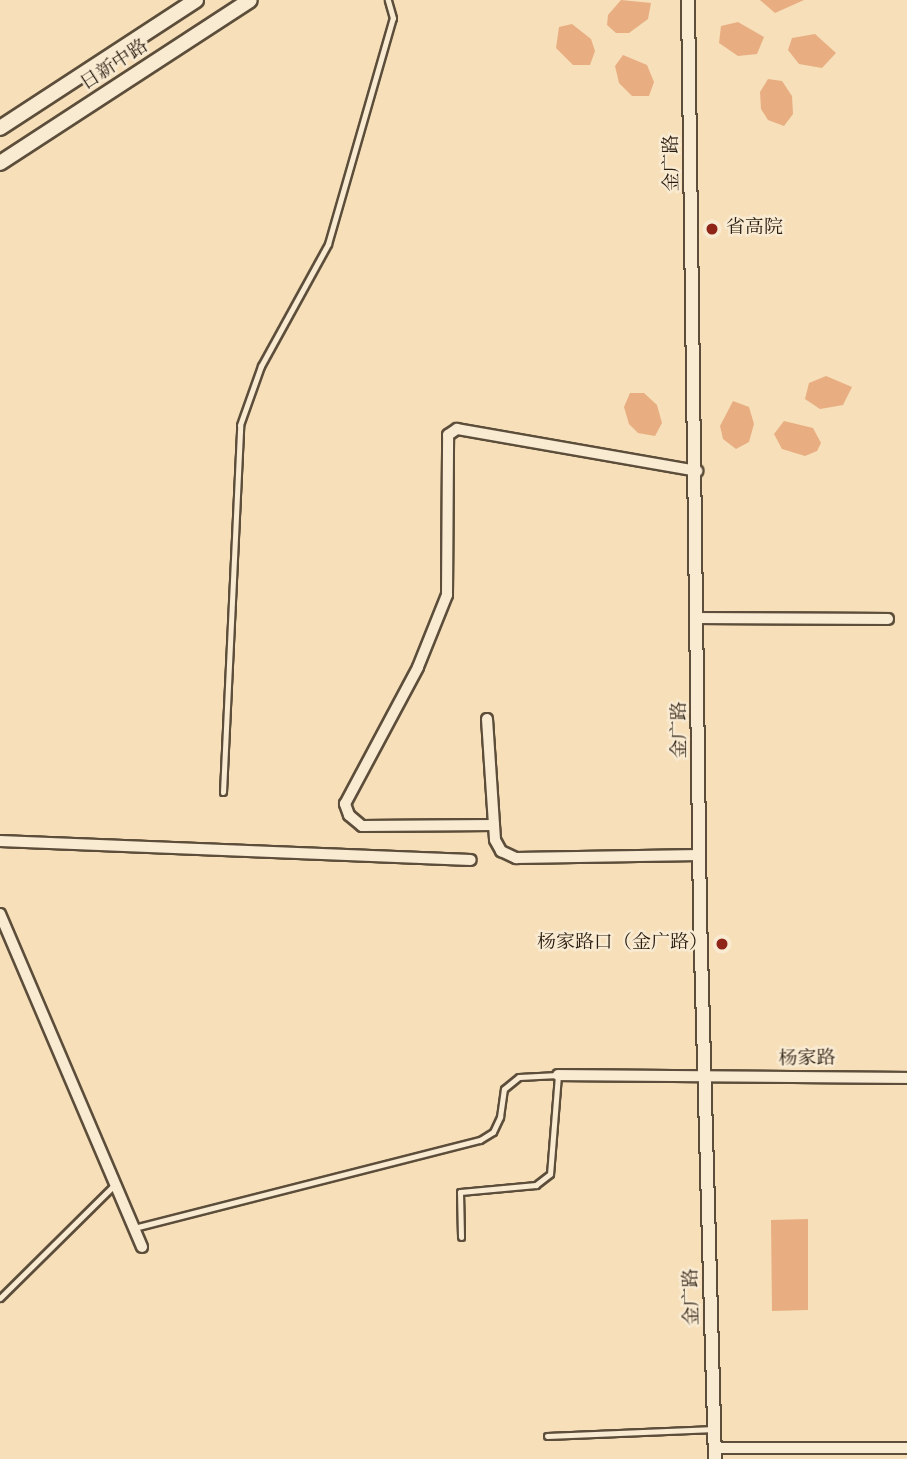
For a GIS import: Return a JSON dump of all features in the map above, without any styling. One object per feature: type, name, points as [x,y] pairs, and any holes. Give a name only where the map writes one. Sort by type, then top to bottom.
[{"type":"main road","name":"日新中路","points":[[0,128],[196,0]]},
{"type":"main road","name":"日新中路","points":[[0,163],[250,0]]},
{"type":"street","name":"金广路","points":[[688,0],[700,618],[700,855],[708,1078],[715,1453]]},
{"type":"street","points":[[494,825],[362,826],[349,815],[345,804],[418,667],[447,595],[447,435],[457,429],[697,471]]},
{"type":"street","points":[[700,618],[888,619]]},
{"type":"street","points":[[487,719],[494,825],[501,851],[516,858],[700,855]]},
{"type":"street","points":[[0,841],[471,860]]},
{"type":"street","points":[[0,914],[47,1015],[61,1065],[112,1187],[142,1248]]},
{"type":"street","name":"杨家路","points":[[558,1075],[907,1078]]},
{"type":"street","points":[[715,1453],[907,1448]]},
{"type":"lane","points":[[223,792],[240,425],[261,366],[328,244],[393,18],[388,0]]},
{"type":"lane","points":[[134,1228],[480,1140],[493,1132],[500,1117],[504,1088],[519,1077],[558,1075],[550,1174],[536,1185],[460,1192],[461,1237]]},
{"type":"lane","points":[[0,1298],[112,1187]]},
{"type":"lane","points":[[547,1436],[715,1429]]},
{"type":"building","points":[[621,0],[651,3],[648,19],[629,33],[616,33],[607,25],[608,15]]},
{"type":"building","points":[[760,0],[804,0],[775,13]]},
{"type":"building","points":[[738,22],[764,37],[757,54],[738,56],[719,43],[721,26]]},
{"type":"building","points":[[572,24],[591,39],[595,51],[590,65],[573,65],[556,48],[559,27]]},
{"type":"building","points":[[815,34],[836,53],[822,68],[799,64],[788,50],[792,38]]},
{"type":"building","points":[[623,55],[647,65],[654,82],[649,96],[632,96],[619,83],[615,66]]},
{"type":"building","points":[[768,79],[782,81],[792,96],[793,114],[784,126],[768,120],[761,109],[760,92]]},
{"type":"building","points":[[826,376],[852,387],[843,405],[820,409],[805,399],[809,383]]},
{"type":"building","points":[[630,393],[644,393],[657,405],[662,423],[655,436],[638,433],[629,424],[624,407]]},
{"type":"building","points":[[733,401],[749,407],[754,424],[749,442],[736,449],[723,439],[720,426]]},
{"type":"building","points":[[784,421],[813,428],[821,443],[817,451],[805,456],[782,449],[774,434]]},
{"type":"building","points":[[808,1219],[808,1310],[772,1311],[771,1220]]},
{"type":"place","name":"省高院","points":[[712,229]]},
{"type":"place","name":"杨家路口（金广路）","points":[[722,944]]}]
